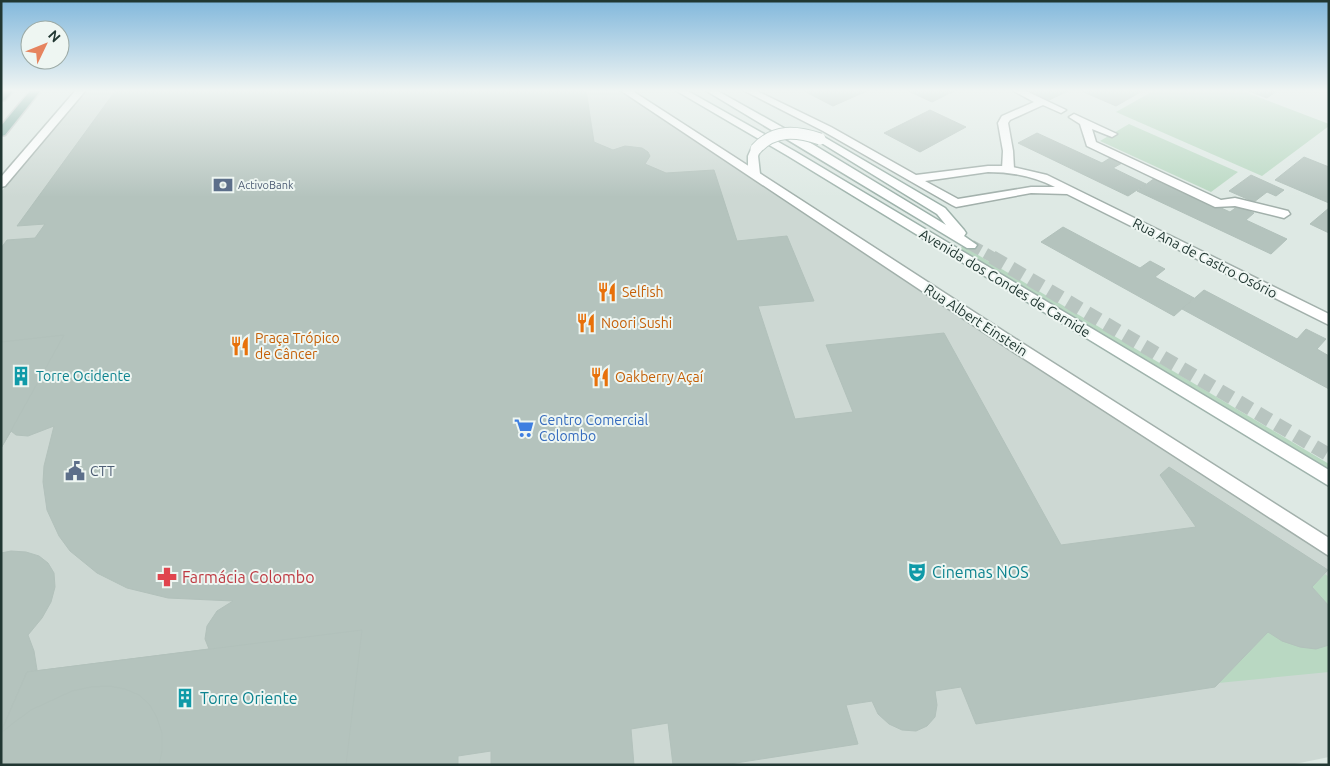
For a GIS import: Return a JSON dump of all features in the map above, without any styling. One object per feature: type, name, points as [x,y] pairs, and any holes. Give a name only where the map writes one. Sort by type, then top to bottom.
[{"type":"street","points":[[1,184],[51,126]]},
{"type":"street","name":"Rua Albert Einstein","points":[[680,126],[1017,347],[1329,548]]},
{"type":"street","name":"Avenida dos Condes de Carnide","points":[[741,126],[1329,479]]},
{"type":"street","name":"Avenida dos Condes de Carnide","points":[[754,174],[753,156],[762,141],[779,133],[784,133],[806,134],[820,139],[941,211],[971,245],[810,148],[784,133],[772,126]]},
{"type":"street","name":"Rua Ana de Castro Osório","points":[[820,126],[956,203],[1041,189],[1061,190],[1081,195]]},
{"type":"street","points":[[1003,126],[1008,152],[1008,169]]},
{"type":"street","points":[[1086,126],[1091,144],[1219,204],[1236,202],[1284,214]]},
{"type":"street","points":[[1093,126],[1112,134]]},
{"type":"street","name":"Rua Ana de Castro Osório","points":[[913,178],[988,169],[1008,169],[1043,177],[1329,320]]},
{"type":"shaded area","name":"Centro Comercial Colombo","points":[[54,126],[677,126],[1329,552],[1329,757],[1290,765],[1,765],[1,192]]},
{"type":"green space","points":[[1126,126],[1133,126],[1238,172],[1211,192],[1100,141]]},
{"type":"green space","points":[[1147,126],[1329,126],[1262,176]]},
{"type":"green space","points":[[963,246],[1329,464],[1329,482],[952,253]]},
{"type":"green space","points":[[1325,574],[1329,577],[1329,606],[1312,587]]},
{"type":"green space","points":[[1268,632],[1297,646],[1313,648],[1329,645],[1329,672],[1218,683]]},
{"type":"building","name":"Centro Comercial Colombo","points":[[90,126],[591,126],[594,142],[613,150],[625,146],[642,148],[650,156],[645,164],[666,173],[714,170],[737,241],[787,236],[814,301],[758,306],[795,419],[853,412],[826,345],[944,333],[1061,545],[1196,527],[1160,475],[1169,467],[1328,570],[1312,587],[1329,606],[1329,645],[1316,649],[1300,647],[1282,641],[1268,632],[1215,687],[976,724],[961,687],[935,691],[937,705],[935,717],[927,726],[916,731],[902,730],[889,724],[878,714],[872,701],[846,705],[858,744],[723,765],[673,765],[668,723],[631,729],[634,765],[491,765],[491,751],[458,756],[458,765],[1,765],[1,732],[27,672],[209,649],[205,639],[207,626],[217,611],[233,601],[168,598],[127,588],[97,573],[70,551],[59,536],[47,510],[43,482],[44,466],[54,426],[28,436],[16,435],[11,431],[1,448],[1,248],[7,240],[35,238],[45,224],[17,226]]},
{"type":"building","points":[[899,126],[966,127],[920,152],[884,133]]},
{"type":"building","points":[[1037,133],[1102,163],[1110,158],[1122,163],[1113,168],[1146,184],[1128,196],[1018,143]]},
{"type":"building","points":[[1304,157],[1329,167],[1329,203],[1275,180]]},
{"type":"building","points":[[1251,175],[1284,190],[1276,196],[1267,192],[1254,202],[1229,191]]},
{"type":"building","points":[[1155,178],[1230,212],[1238,206],[1254,213],[1246,220],[1287,239],[1271,254],[1137,191]]},
{"type":"building","points":[[1329,208],[1329,233],[1310,224]]},
{"type":"building","points":[[1063,227],[1140,268],[1150,261],[1165,269],[1155,277],[1194,298],[1174,316],[1041,242]]},
{"type":"building","points":[[1204,290],[1297,339],[1306,329],[1326,339],[1317,349],[1329,356],[1329,389],[1182,309]]},
{"type":"building","name":"Torre Ocidente","points":[[64,335],[8,436],[1,448],[1,342]]},
{"type":"building","points":[[11,551],[26,552],[39,556],[48,563],[54,573],[55,587],[51,602],[42,618],[28,635],[34,651],[37,670],[27,672],[1,732],[1,553]]},
{"type":"building","name":"Torre Oriente","points":[[362,630],[346,765],[1,765],[1,732],[27,672]]},
{"type":"building","points":[[109,686],[125,689],[139,695],[150,705],[162,733],[162,751],[159,765],[1,765],[1,733],[31,710],[72,691]]},
{"type":"tunnel","points":[[971,245],[994,258]]},
{"type":"tunnel","points":[[992,257],[1329,455]]},
{"type":"place","name":"ActivoBank","points":[[223,185]]},
{"type":"place","name":"Selfish","points":[[607,292]]},
{"type":"place","name":"Noori Sushi","points":[[586,323]]},
{"type":"place","name":"Praça Trópico de Câncer","points":[[240,346]]},
{"type":"place","name":"Torre Ocidente","points":[[21,376]]},
{"type":"place","name":"Oakberry Açaí","points":[[600,377]]},
{"type":"place","name":"Centro Comercial Colombo","points":[[524,428]]},
{"type":"place","name":"CTT","points":[[75,471]]},
{"type":"place","name":"Cinemas NOS","points":[[917,572]]},
{"type":"place","name":"Farmácia Colombo","points":[[167,577]]},
{"type":"place","name":"Torre Oriente","points":[[185,698]]}]
